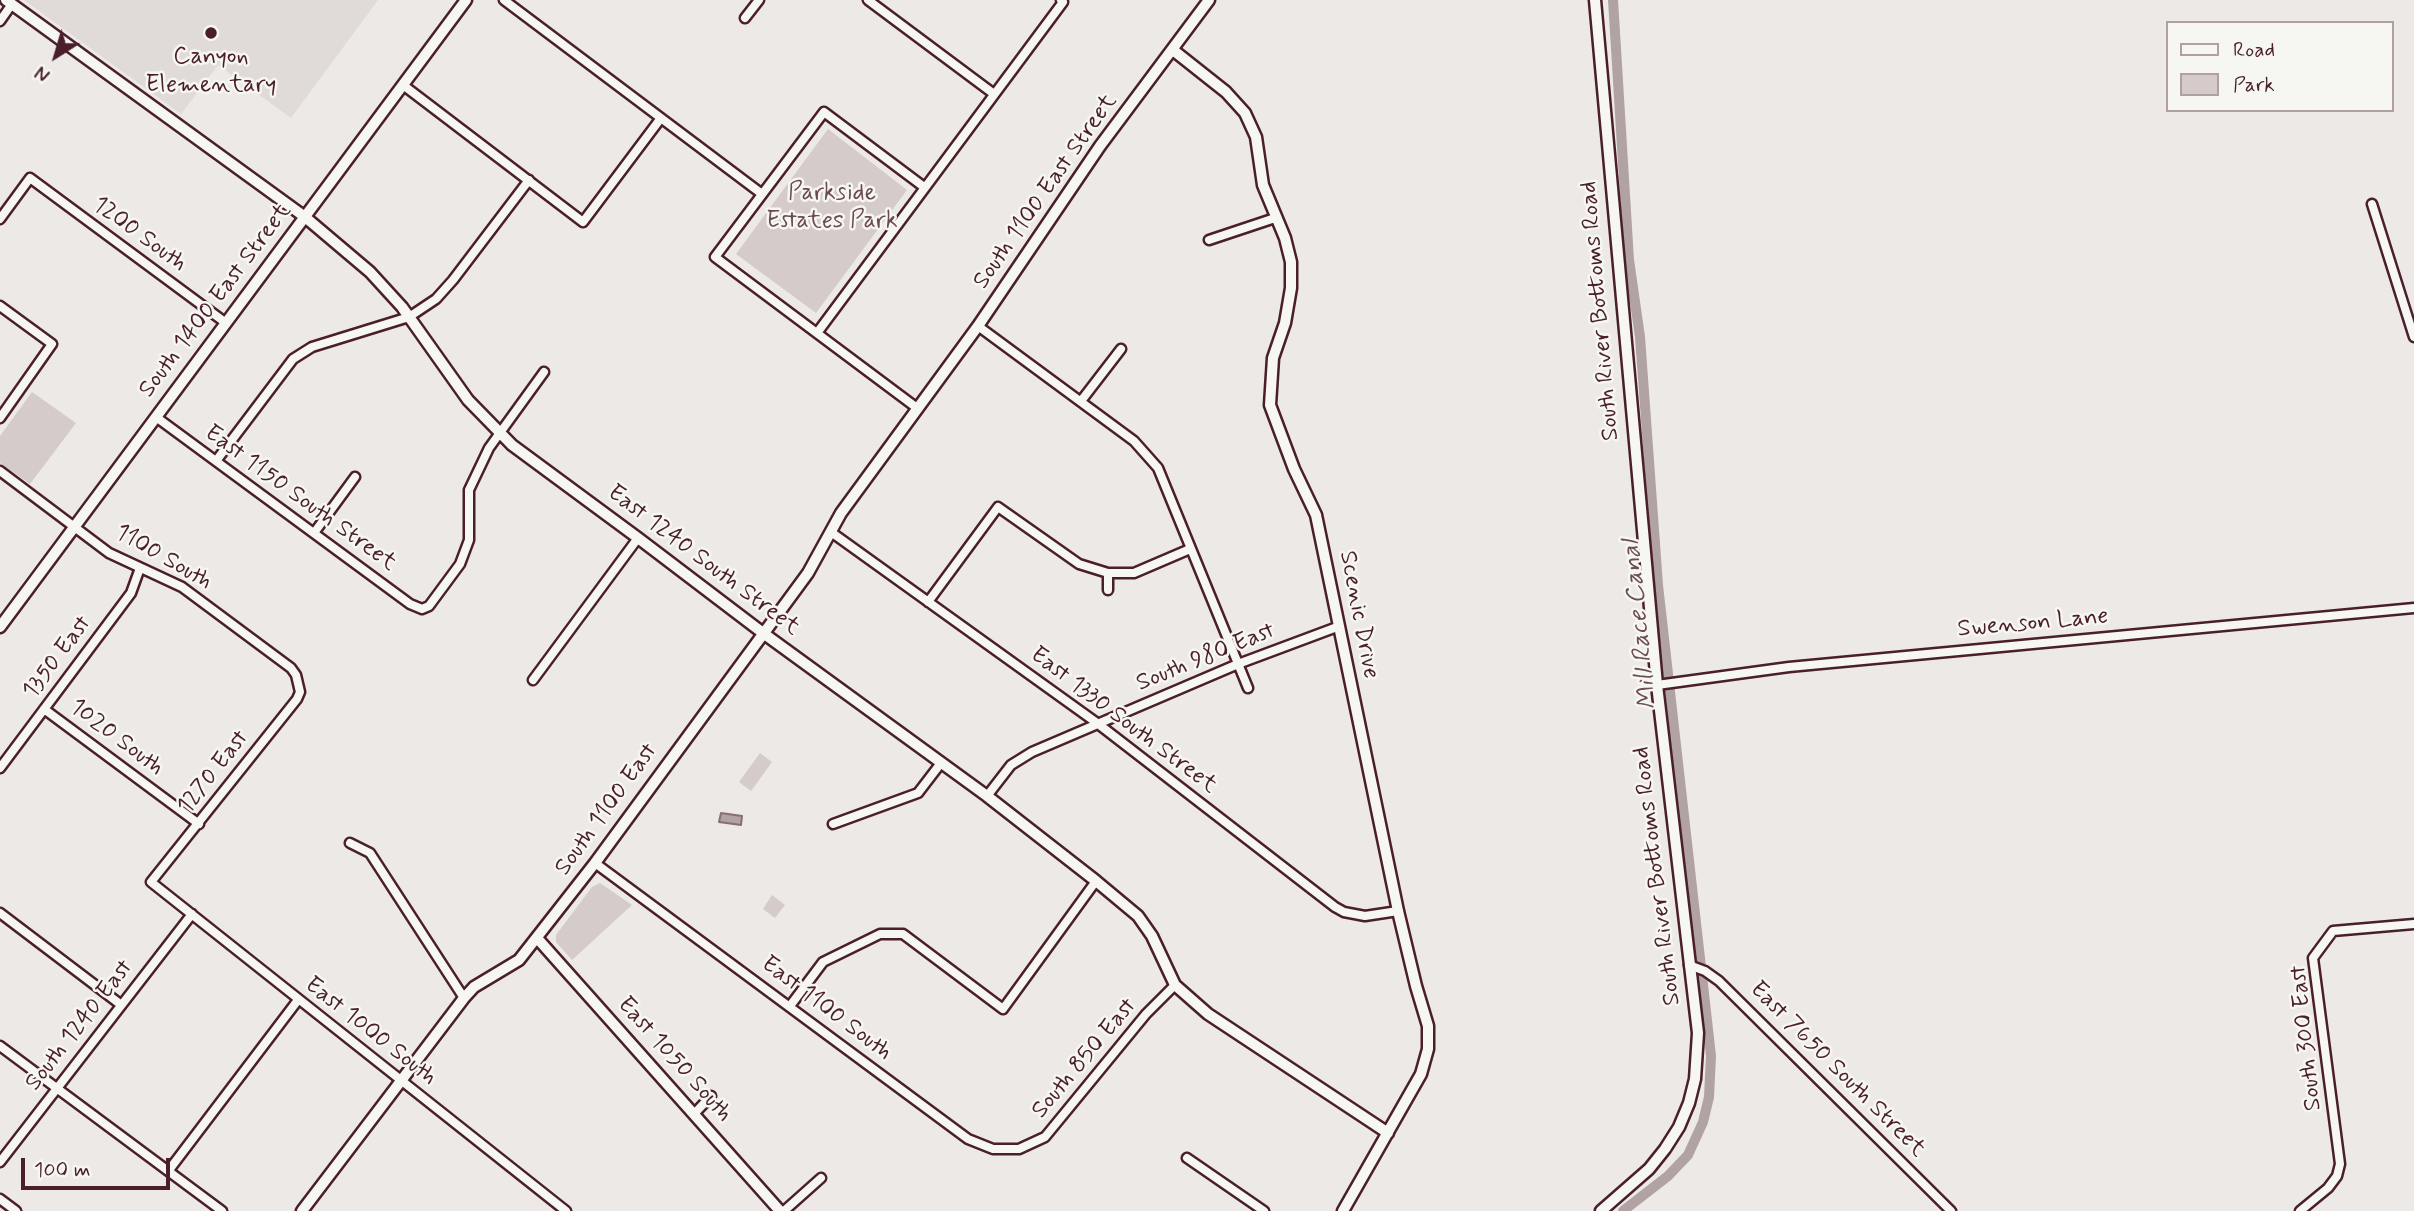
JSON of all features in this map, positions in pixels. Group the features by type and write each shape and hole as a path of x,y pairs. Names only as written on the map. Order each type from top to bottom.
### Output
{"street":[{"name":"South 1400 East Street","path":"0,626 466,0"},
{"path":"504,0 762,194"},
{"path":"745,18 760,0"},
{"path":"868,0 994,94"},
{"name":"South 1100 East Street","path":"917,408 978,326 1100,146 1209,0"},
{"name":"South River Bottoms Road","path":"1595,0 1660,685 1697,968 1698,1032 1695,1079 1689,1104 1679,1127 1658,1160 1601,1211"},
{"path":"817,334 1062,1"},
{"path":"0,20 9,2"},
{"name":"East 1240 South Street","path":"9,2 304,217 370,272 409,317 452,380 499,433 762,633 987,796 1096,881 1138,916 1152,936 1175,985 1208,1014 1388,1133"},
{"name":"Scenic Drive","path":"1173,50 1226,92 1245,113 1256,137 1263,185 1285,238 1291,262 1291,288 1285,323 1273,358 1270,405 1294,469 1316,515 1398,911 1416,986 1429,1026 1428,1049 1421,1074 1343,1211"},
{"path":"403,85 583,222 661,118"},
{"path":"917,408 715,257 824,112 924,187"},
{"name":"1200 South","path":"0,219 30,178 226,323"},
{"path":"216,461 293,359 312,347 409,317 436,299 529,180"},
{"path":"2372,204 2414,337"},
{"path":"1209,240 1275,218"},
{"path":"0,306 52,344 0,418"},
{"path":"978,326 1135,441 1158,468 1248,688"},
{"path":"1081,401 1121,349"},
{"path":"499,433 544,372"},
{"name":"South 1100 East","path":"302,1211 464,998 474,987 519,960 595,863 808,573 841,513 917,408"},
{"name":"East 1150 South Street","path":"156,417 410,604 422,609 429,606 460,564 469,540 469,490 499,433"},
{"name":"1100 South","path":"0,471 109,553 181,587 291,668 299,684"},
{"path":"314,533 355,477"},
{"path":"928,601 998,507 1079,564 1108,573 1135,573 1190,549"},
{"name":"East 1330 South Street","path":"831,532 1097,723 1335,907 1344,912 1365,916 1398,911"},
{"path":"533,680 638,538"},
{"name":"1350 East","path":"0,768 131,593 140,568"},
{"path":"1108,573 1108,590"},
{"name":"Swenson Lane","path":"1660,685 1789,667 2414,608"},
{"name":"South 980 East","path":"987,796 1011,765 1032,752 1238,664 1337,626"},
{"name":"1270 East","path":"151,883 298,699 299,684"},
{"name":"1020 South","path":"44,709 199,824"},
{"path":"832,824 918,793 941,763"},
{"path":"350,843 370,853 464,998"},
{"name":"East 1100 South","path":"595,863 968,1139 993,1149 1019,1149"},
{"path":"790,1006 823,962 880,934 903,934 1003,1009 1096,881"},
{"name":"East 1000 South","path":"151,883 566,1211"},
{"path":"0,913 120,1004"},
{"name":"South 1240 East","path":"0,1162 192,914"},
{"name":"South 300 East","path":"2300,1211 2328,1188 2337,1176 2340,1164 2313,958 2333,931 2414,924"},
{"name":"East 1050 South","path":"537,937 782,1211"},
{"name":"East 7650 South Street","path":"1697,968 1719,981 1951,1211"},
{"name":"South 850 East","path":"1019,1149 1037,1142 1053,1129 1146,1014 1175,985"},
{"path":"169,1170 298,1000"},
{"path":"0,1046 222,1211"},
{"path":"694,1114 711,1096"},
{"path":"1187,1158 1264,1211"},
{"path":"782,1211 821,1178"},
{"path":"0,1199 16,1211"}],"shaded area":[{"name":"Canyon Elementary","path":"24,0 378,0 291,118 218,65 181,114"},
{"path":"721,813 742,816 741,825 719,822"}],"green space":[{"name":"Parkside Estates Park","path":"828,129 907,190 816,313 736,254"},
{"path":"32,392 76,423 30,484 0,463 0,436"},
{"path":"760,753 772,762 751,791 739,782"},
{"path":"600,883 632,905 572,960 556,942 556,935 592,887"},
{"path":"772,895 785,905 775,918 763,909"}],"waterway":[{"name":"Mill Race Canal","path":"1613,0 1629,260 1640,337 1658,585 1711,1056 1709,1097 1703,1122 1688,1155 1668,1176 1623,1211"}],"place":[{"name":"Canyon Elementary","path":"211,33"}]}
